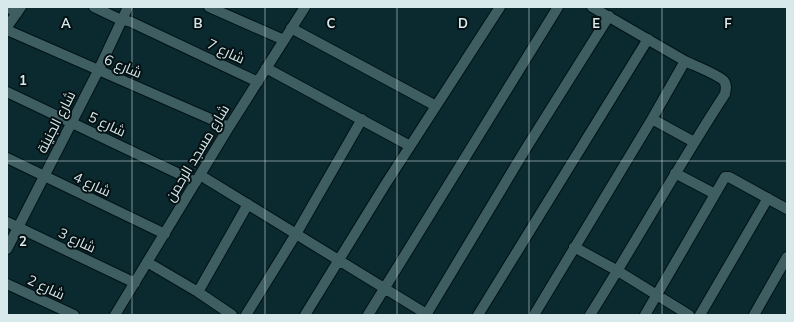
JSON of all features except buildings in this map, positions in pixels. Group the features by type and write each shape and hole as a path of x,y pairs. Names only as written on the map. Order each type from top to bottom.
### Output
{"street":[{"path":"7,28 19,10 8,7"},
{"name":"شارع 7","path":"94,7 131,22 258,82"},
{"name":"شارع الجنينة","path":"7,249 98,70 128,7"},
{"path":"209,7 284,40"},
{"name":"شارع مسجد الرحمن","path":"115,315 229,127 305,7"},
{"path":"305,315 410,146 500,7"},
{"path":"368,315 558,7"},
{"path":"590,315 618,271 675,173 725,94 726,87 724,82 719,77 685,61 592,7"},
{"path":"427,315 525,150 609,16"},
{"name":"شارع 6","path":"7,28 98,70 229,127"},
{"path":"291,28 436,106"},
{"path":"478,315 648,39"},
{"path":"534,315 652,119 685,61"},
{"path":"266,68 410,146"},
{"name":"شارع 5","path":"7,92 198,178 248,204 339,259 427,315"},
{"path":"246,315 296,234 362,119"},
{"path":"652,119 694,142"},
{"name":"شارع 4","path":"7,158 165,234"},
{"path":"675,173 715,194"},
{"path":"645,315 725,177 730,177 787,210"},
{"path":"700,315 768,198"},
{"path":"198,292 248,204"},
{"name":"شارع 3","path":"7,222 135,282"},
{"path":"574,248 618,271 689,315"},
{"path":"754,315 787,257"},
{"path":"147,262 198,292 232,315"},
{"name":"شارع 2","path":"7,284 74,315"}]}
